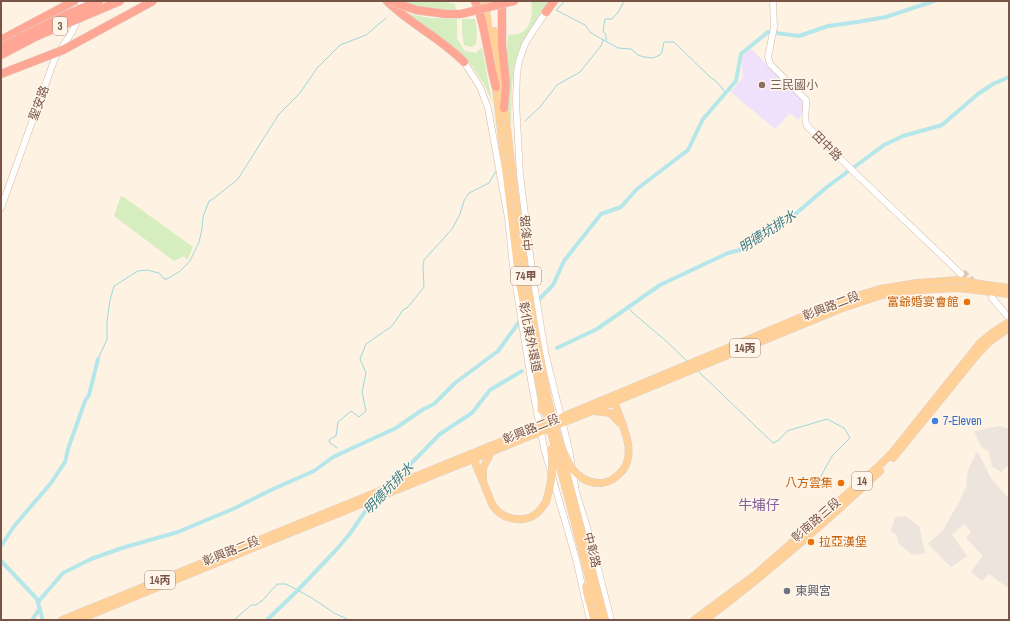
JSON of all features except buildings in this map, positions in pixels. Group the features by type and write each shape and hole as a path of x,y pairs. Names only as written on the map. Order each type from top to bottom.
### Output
{"highway":[{"path":"1,40 74,1"},
{"name":"3","path":"1,47 66,15 99,1"},
{"name":"3","path":"1,55 51,30 120,1"},
{"path":"1,74 63,50 153,1"},
{"path":"389,1 416,10 446,14 460,14 514,1"},
{"path":"389,1 405,17 449,48 464,62"},
{"path":"475,1 496,87"},
{"path":"502,1 502,46 506,84 504,108"},
{"path":"546,12 554,1"}],"main road":[{"name":"彰化東外環道","path":"485,1 496,87 544,382 600,620"},
{"name":"彰化東外環道","path":"490,1 504,108 502,117 519,280 541,394 605,620"},
{"name":"彰興路二段","path":"62,620 541,428 840,301 880,289 917,283 959,280 1009,288"},
{"name":"彰興路二段","path":"562,419 592,411 613,398 840,309 882,295 947,287 1009,294"},
{"name":"彰南路三段","path":"694,620 755,575 879,466 980,343 992,332 1009,322"},
{"name":"彰南路三段","path":"705,620 751,586 886,465 900,451 976,356 989,342 1009,328"},
{"path":"472,456 494,509 507,517 520,519 536,514 546,502 552,478 552,455 541,410 541,394"},
{"path":"556,431 569,465 585,481 599,483 608,482 615,478 626,466 629,448 613,398"},
{"path":"592,411 610,413 622,425"},
{"name":"彰興路二段","path":"78,620 472,456 491,452 541,428"},
{"path":"482,481 484,468 491,452"},
{"path":"578,529 590,552 601,595 610,620"},
{"path":"578,529 578,552 594,620"}],"street":[{"name":"聖安路","path":"1,208 55,58 72,32 77,21 82,1"},
{"name":"田中路","path":"773,1 773,32 768,56 770,64 806,100 807,108 805,121 807,126 962,273"},
{"name":"中彰路","path":"546,12 532,30 519,61 516,86 520,175 535,293 545,352 569,448 576,492 590,537 610,620"},
{"name":"中彰路","path":"464,62 480,87 488,108 508,218 513,267 532,386 544,448 576,559 590,620"},
{"path":"991,298 1009,318"},
{"path":"570,540 590,537"},
{"path":"576,559 593,554"}],"shaded area":[{"name":"三民國小","path":"751,49 805,102 804,110 798,120 790,113 775,129 731,92 743,77 743,56"},
{"path":"1000,426 1009,429 1009,465 1001,472 992,466 989,452 981,446 974,431"},
{"path":"978,452 992,480 1009,498 1008,588 989,574 982,581 971,572 983,556 966,538 971,532 964,524 952,535 967,556 951,567 928,544 943,530 959,502 966,487 968,470 976,453"},
{"path":"905,516 919,526 925,553 913,555 898,543 897,535 891,531 895,517"}],"green space":[{"path":"397,1 452,3 455,4 456,12 425,8"},
{"path":"531,1 552,1 538,18 522,43 516,59 513,78 511,126 507,80 508,35 520,34 530,23 532,14"},
{"path":"402,13 431,18 457,19 457,39 465,51 476,53 482,47 492,102 484,84 467,59"},
{"path":"462,19 475,19 477,31 476,44 471,47 464,45"},
{"path":"121,196 193,247 187,260 184,256 174,261 114,216"}],"waterway":[{"path":"565,1 556,10 585,25 591,33 618,48 631,49 638,55 653,58 660,55 664,42 674,42 717,82 726,93"},
{"path":"606,40 606,35 603,31 605,19 612,19 619,11 624,1"},
{"path":"530,309 553,285 564,261 601,214 621,207 637,189 688,150 703,119 736,81 741,54 768,32 799,36 828,26 886,17 934,1"},
{"path":"98,359 107,339 107,321 114,286 138,271 147,270 159,273 164,279 167,279 179,272 190,261 199,242 203,217 209,201 238,179 279,114 300,93 317,68 340,45 366,35 386,18"},
{"path":"525,121 540,107 557,85 580,72 601,46 603,40"},
{"name":"明德坑排水","path":"557,348 597,329 660,285 728,253 740,250 754,237 786,222 827,187 884,145 903,136 942,125 978,94 993,84 1009,77"},
{"path":"337,448 329,442 330,439 336,436 338,422 351,411 359,417 366,411 362,392 366,373 360,359 366,344 392,326 403,310 408,307 424,287 424,260 452,229 469,193 489,183 496,171"},
{"path":"629,308 687,361"},
{"path":"38,602 63,573 91,559 122,548 178,532 233,509 314,471 333,457 396,428 422,410 434,404 455,383 498,351 522,318"},
{"path":"1,546 15,525 51,483 65,462 85,401 89,395 98,359"},
{"name":"明德坑排水","path":"390,485 440,434 472,413 490,390 522,371"},
{"path":"698,371 773,443 779,440 787,431 827,419 844,428 850,438 833,455 816,486"},
{"name":"明德坑排水","path":"267,620 336,550 349,535 364,513 376,500"},
{"path":"1,561 37,599 42,620"},
{"path":"234,620 251,605 256,605 263,600 277,584 286,584 312,598 334,613 349,620"},
{"path":"32,620 40,608"}],"tunnel":[{"path":"963,272 975,283"}],"place":[{"name":"三民國小","path":"762,85"},
{"name":"富爺婚宴會館","path":"967,302"},
{"name":"7-Eleven","path":"935,421"},
{"name":"八方雲集","path":"841,483"},
{"name":"拉亞漢堡","path":"811,542"},
{"name":"東興宮","path":"787,591"}],"district":[{"name":"牛埔仔","path":"759,505"}]}
